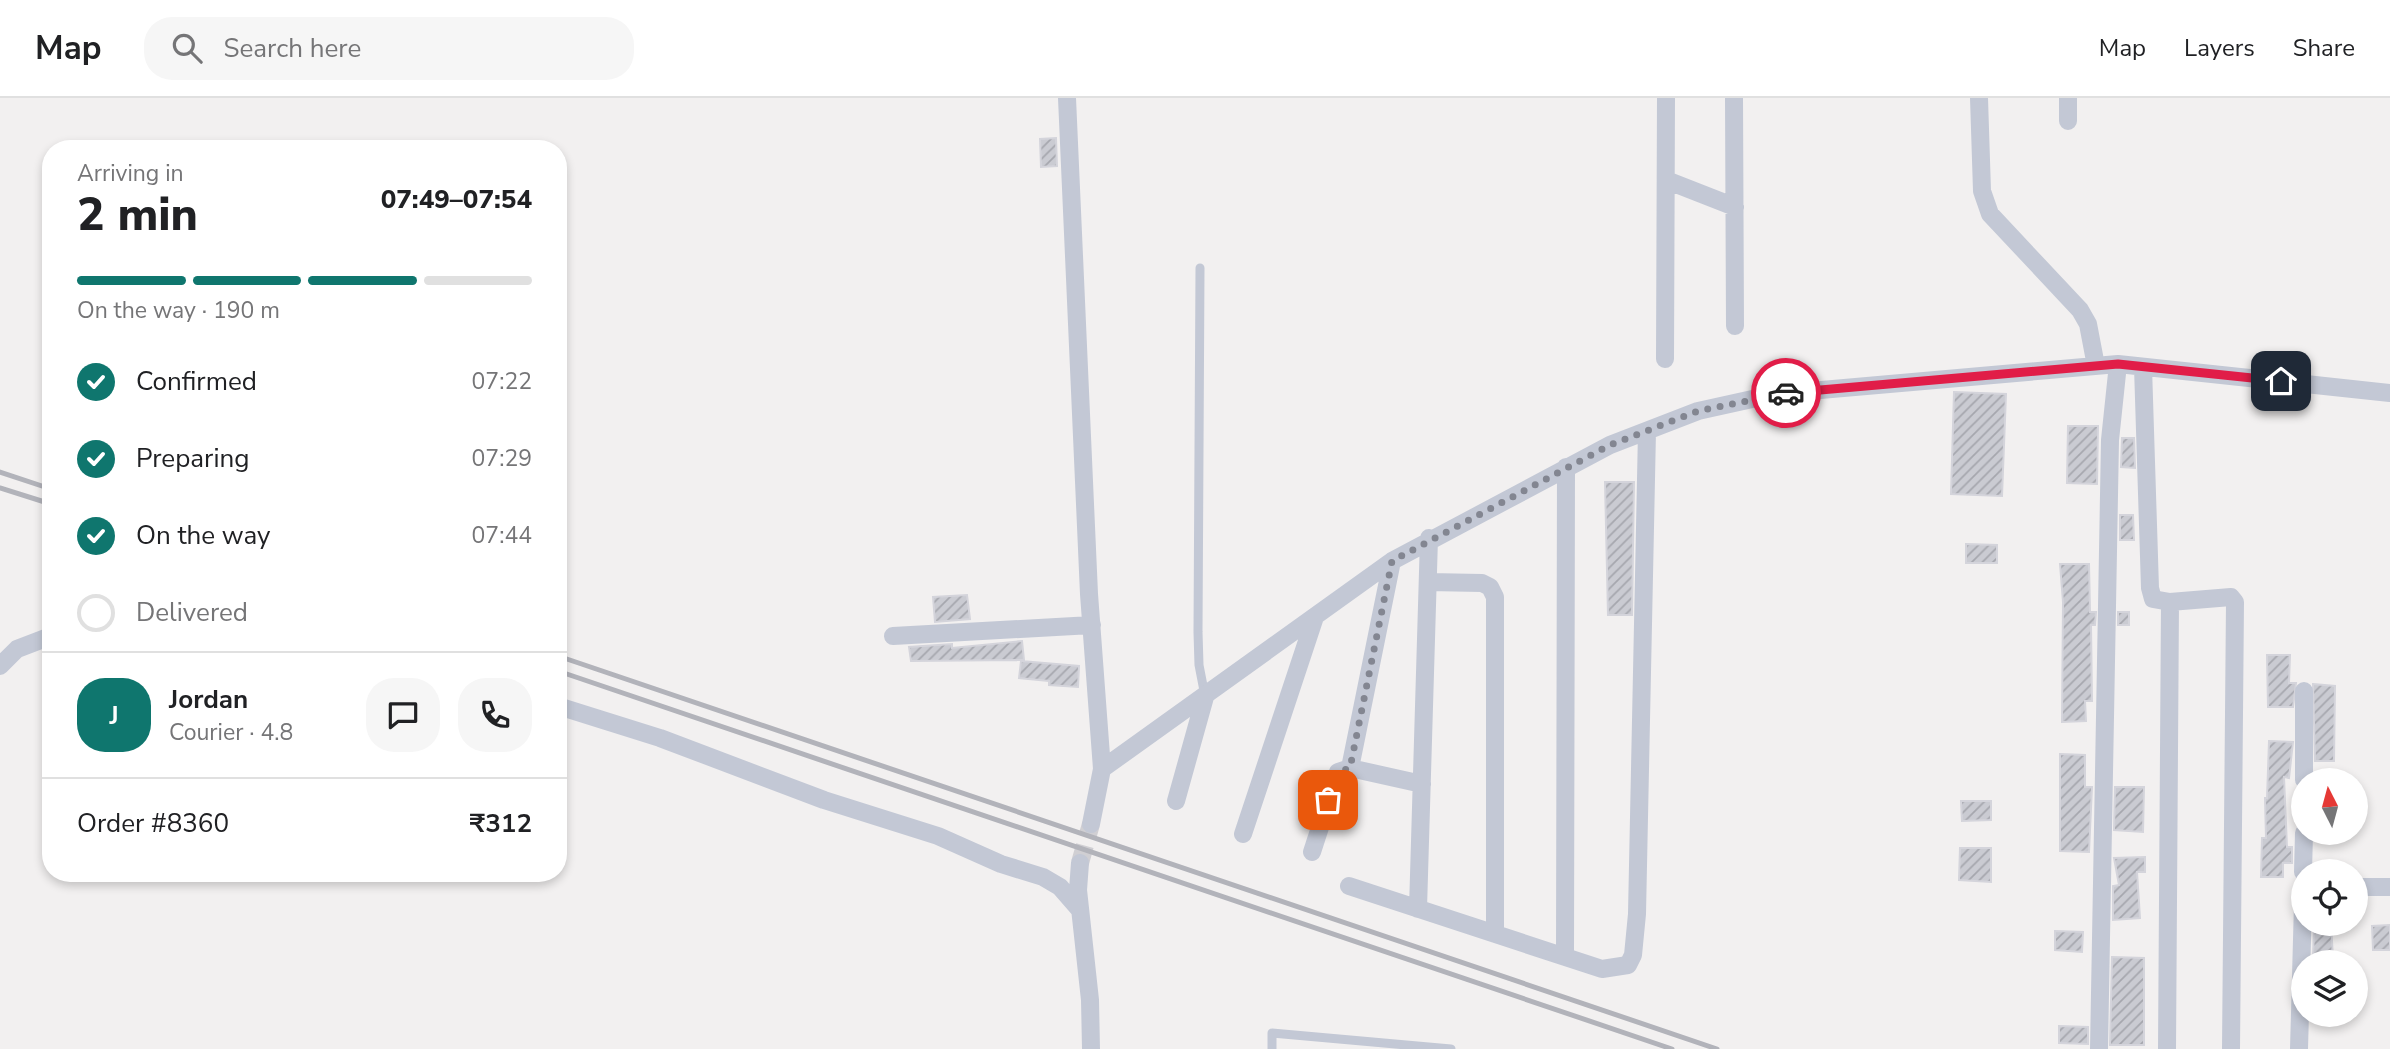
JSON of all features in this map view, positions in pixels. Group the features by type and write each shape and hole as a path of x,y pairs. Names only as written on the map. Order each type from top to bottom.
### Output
{"street":[{"path":"1067,98 1092,625 1102,769 1091,824"},
{"path":"1665,359 1666,98"},
{"path":"1734,98 1735,326"},
{"path":"1979,98 1982,191 1990,214 2088,324 2095,360"},
{"path":"2068,98 2068,121"},
{"path":"1666,180 1735,207"},
{"path":"1102,769 1392,561 1429,538 1566,467 1698,411 1775,394 2095,360 2390,393"},
{"path":"2099,1049 2110,440 2118,364"},
{"path":"2143,367 2150,588 2153,599 2171,602 2222,596 2231,597 2235,602 2231,1049"},
{"path":"1349,886 1602,969 1628,965 1633,955 1638,887 1647,431"},
{"path":"1564,957 1566,467"},
{"path":"1418,909 1429,538"},
{"path":"1350,768 1392,561"},
{"path":"1428,582 1482,583 1490,587 1495,597 1495,934"},
{"path":"2167,1049 2171,602"},
{"path":"1243,834 1315,617"},
{"path":"892,636 1092,625"},
{"path":"0,666 17,649 42,639"},
{"path":"2304,691 2304,768"},
{"path":"1176,801 1205,697"},
{"path":"567,709 660,738 824,800 938,836 1001,864 1044,877 1060,887 1080,910"},
{"path":"1312,852 1336,774 1350,768 1422,783"},
{"path":"1080,863 1078,890 1090,1000 1091,1049"},
{"path":"2368,887 2390,887"},
{"path":"2299,1049 2302,936"}],"lane":[{"path":"1200,268 1198,632 1199,665 1205,697"},
{"path":"1272,1049 1272,1033 1451,1049"}],"building":[{"path":"1056,138 1057,166 1041,167 1040,139"},
{"path":"1954,392 2006,394 2002,496 1951,494"},
{"path":"2068,426 2098,426 2097,484 2067,483"},
{"path":"2122,438 2134,438 2135,468 2121,467"},
{"path":"1605,482 1634,482 1632,615 1608,615"},
{"path":"2120,515 2133,515 2134,540 2120,540"},
{"path":"1966,544 1997,545 1997,563 1966,563"},
{"path":"2060,564 2089,564 2090,612 2096,612 2095,625 2091,625 2092,701 2085,701 2086,721 2062,722 2063,602"},
{"path":"967,595 970,619 935,622 933,597"},
{"path":"2118,612 2129,612 2129,625 2118,625"},
{"path":"1022,641 1024,660 911,661 909,647 952,644 952,648"},
{"path":"2267,655 2290,655 2289,683 2296,683 2293,707 2268,707"},
{"path":"1021,661 1079,666 1078,687 1049,685 1049,681 1019,678"},
{"path":"2313,684 2335,686 2334,761 2315,761"},
{"path":"2269,741 2293,742 2289,778 2284,777 2287,847 2292,847 2292,859 2291,863 2283,863 2283,877 2261,877"},
{"path":"2060,754 2085,755 2085,787 2092,787 2089,852 2060,851"},
{"path":"2115,787 2144,787 2143,832 2114,830"},
{"path":"1961,801 1991,801 1991,820 1962,821"},
{"path":"1960,848 1991,848 1991,882 1959,880"},
{"path":"2145,857 2145,872 2137,872 2140,918 2113,920 2113,886 2119,885 2114,858"},
{"path":"2390,925 2390,950 2373,950 2372,926"},
{"path":"2055,931 2083,932 2082,952 2055,950"},
{"path":"2314,936 2332,936 2333,950 2313,950"},
{"path":"2112,957 2144,958 2144,1045 2110,1045"},
{"path":"2059,1026 2088,1027 2088,1044 2059,1043"}],"tunnel":[{"path":"1080,863 1091,824"}],"railway":[{"path":"0,472 42,486"},
{"path":"0,488 42,501"},
{"path":"567,659 1717,1049"},
{"path":"567,674 1672,1049"}],"way so far":[{"path":"1328,800 1338,772 1350,768 1392,561 1429,538 1610,445 1698,411 1786,393"}],"route":[{"path":"1786,393 2118,364 2281,381"}]}
